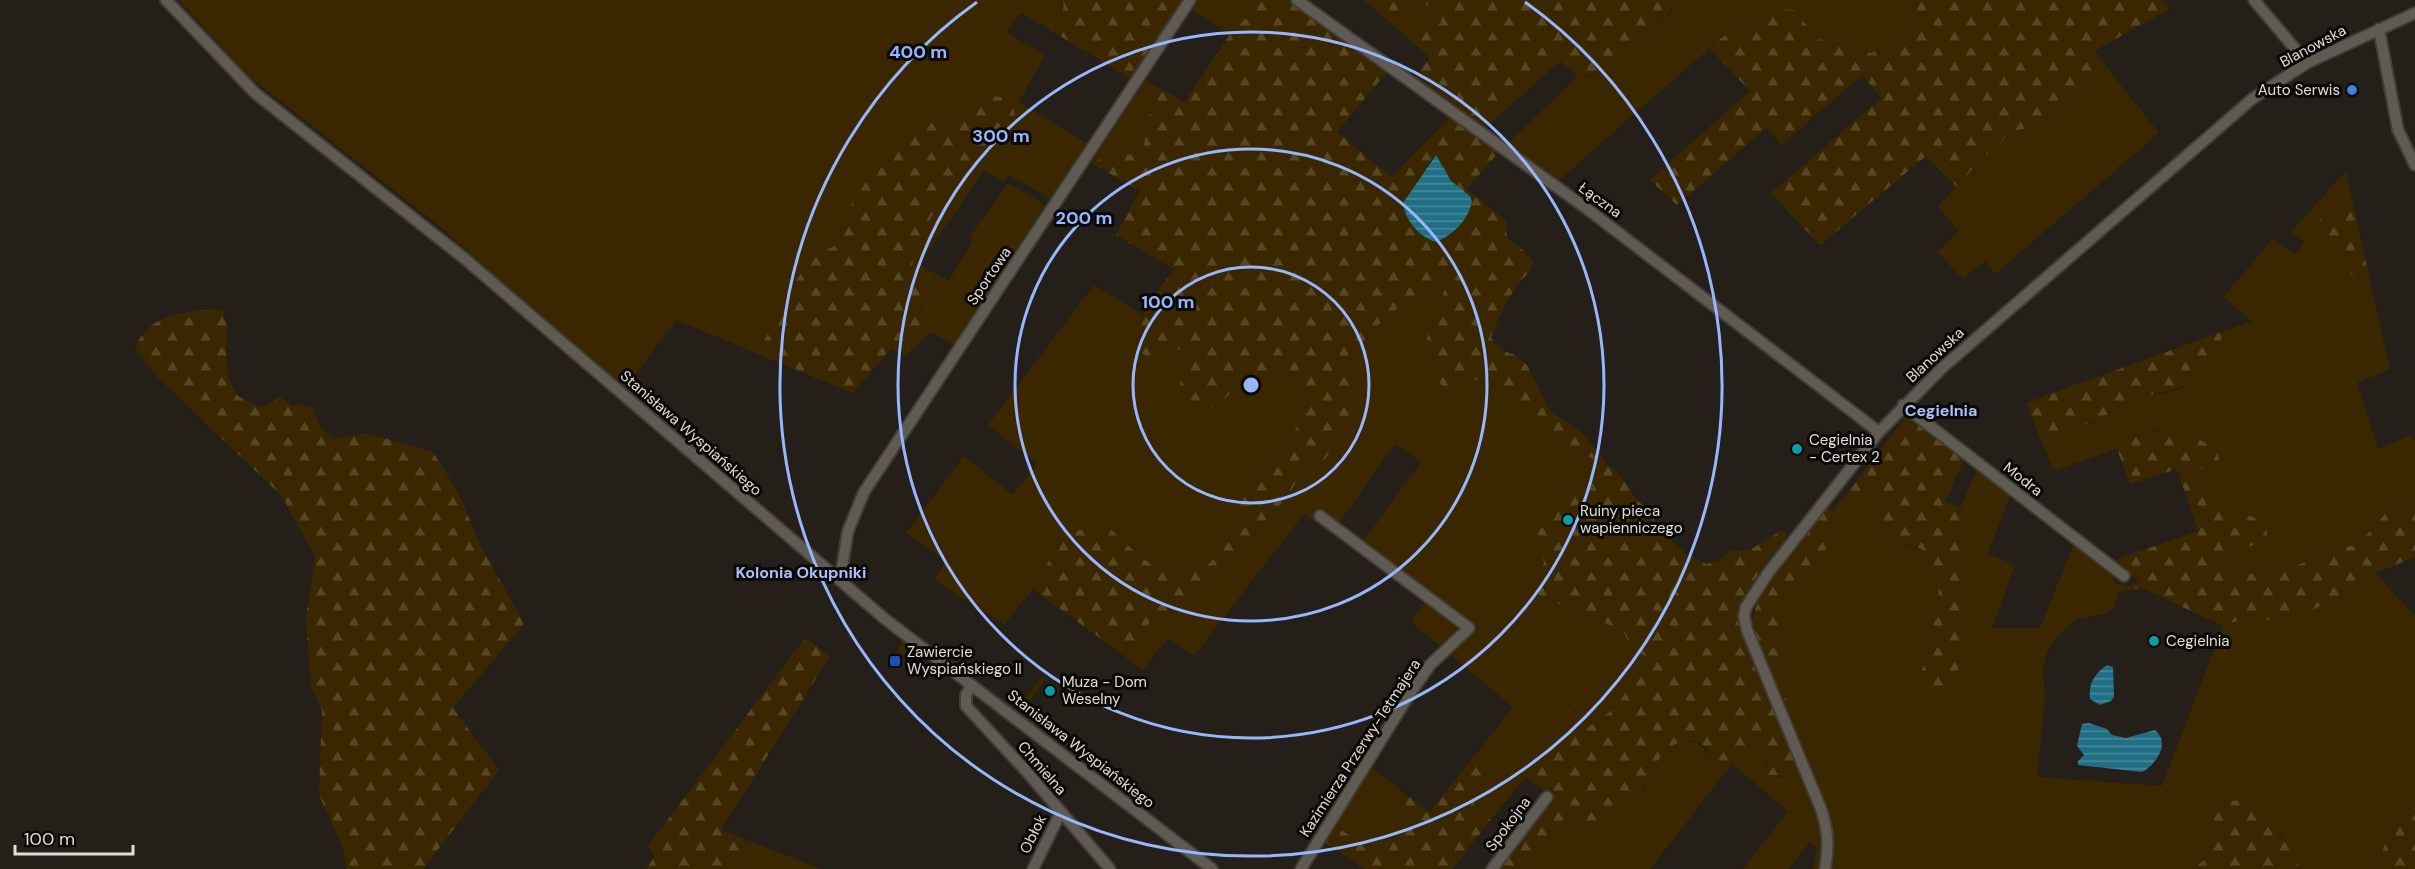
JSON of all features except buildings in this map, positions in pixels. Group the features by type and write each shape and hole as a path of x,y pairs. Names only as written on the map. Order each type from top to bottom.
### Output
{"street":[{"name":"Stanisława Wyspiańskiego","path":"166,0 255,93 473,266 885,619 1212,869"},
{"name":"Sportowa","path":"840,580 848,531 864,492 1190,0"},
{"name":"Łączna","path":"1297,0 1586,208 1880,432"},
{"path":"2254,0 2307,63"},
{"name":"Blanowska","path":"1825,869 1828,844 1823,815 1750,640 1744,616 1752,596 1767,573 1903,405 1958,354 2247,103 2307,63 2415,13"},
{"path":"2379,29 2398,130 2415,165"},
{"name":"Modra","path":"1903,405 2124,576"},
{"name":"Kazimierza Przerwy-Tetmajera","path":"1301,869 1411,692 1430,665 1469,628 1320,516"},
{"name":"Chmielna","path":"972,685 966,695 966,706 1110,869"},
{"name":"Spokojna","path":"1492,869 1547,797"},
{"name":"Obłok","path":"1033,869 1061,812"}],"green space":[{"path":"179,0 1063,0 1062,14 1054,23 1045,27 1021,13 1006,32 1045,55 1019,102 1089,144 1053,200 1009,175 1003,181 984,170 919,265 949,281 973,240 969,238 1007,184 1044,204 1046,209 957,346 930,332 926,315 932,293 911,271 928,222 942,199 963,175 1008,146 975,114 936,121 843,218 841,243 812,256 756,353 676,320 624,390 444,230 246,74"},
{"path":"1063,0 1183,0 1130,78 1045,27 1060,18"},
{"path":"1197,0 1249,0 1249,6 1244,19 1230,34 1192,10"},
{"path":"1249,0 1288,0 1387,72 1337,132 1392,177 1449,118 1498,153 1467,189 1507,222 1509,239 1533,261 1529,272 1510,296 1491,338 1504,351 1515,355 1527,365 1550,411 1584,434 1607,464 1620,475 1635,498 1650,512 1662,532 1687,555 1707,564 1720,560 1731,551 1750,550 1780,531 1786,533 1787,537 1766,563 1748,592 1741,612 1741,624 1753,662 1796,759 1797,770 1792,776 1767,775 1766,758 1762,748 1752,749 1732,764 1722,761 1714,763 1706,749 1699,743 1686,741 1679,743 1662,755 1639,797 1621,815 1583,830 1581,811 1572,811 1540,847 1528,869 1496,869 1552,797 1525,776 1541,753 1568,731 1588,727 1607,714 1621,700 1627,688 1647,664 1645,656 1633,649 1624,633 1539,596 1535,573 1544,564 1538,531 1546,506 1563,490 1606,464 1565,447 1548,437 1519,397 1471,378 1457,390 1443,390 1426,350 1426,342 1445,286 1420,294 1406,303 1379,324 1368,336 1355,360 1354,367 1357,421 1318,467 1308,464 1285,500 1234,559 1176,614 1159,611 1124,656 1033,589 1058,547 1072,534 1086,529 1108,527 1141,557 1166,574 1180,576 1206,567 1227,544 1236,505 1249,492 1303,419 1309,405 1306,393 1285,380 1262,373 1245,372 1219,404 1205,411 1196,411 1183,397 1180,385 1192,356 1189,348 1180,349 1152,360 1138,351 1137,328 1141,318 1146,307 1174,269 1116,235 1140,191 1091,163 1105,157 1134,154 1142,148 1145,141 1146,121 1152,110 1156,86 1185,102 1230,34 1246,18","holes":["1435,155 1451,181 1469,196 1455,229 1436,242 1429,240 1419,232 1403,203"]},
{"path":"1364,0 1417,0 1387,20"},
{"path":"1418,0 1438,11 1441,23 1423,30 1412,42 1387,20"},
{"path":"1418,0 1674,0 1667,15 1640,45 1613,67 1591,75 1578,76 1560,61 1485,128 1414,79 1430,58 1412,42 1423,30 1441,23 1438,11"},
{"path":"1674,0 1921,0 1911,10 1908,36 1871,53 1818,39 1803,21 1771,10 1748,25 1721,38 1557,182 1506,145 1578,76 1593,76 1645,41 1672,10"},
{"path":"1921,0 2161,0 2170,9 2094,51 2105,65 2075,98 2038,124 2009,131 2000,144 1980,159 1957,187 1926,156 1820,245 1771,193 1882,98 1862,75 1781,145 1767,127 1677,205 1650,180 1750,91 1710,49 1721,38 1748,25 1771,9 1799,10 1803,21 1818,39 1871,53 1908,36 1911,10"},
{"path":"2105,65 2159,133 1995,274 1985,261 1963,279 1937,252 1959,231 1938,206 1979,160 2009,131 2023,129 2050,117 2075,98"},
{"path":"1146,80 1156,86 1152,110 1146,121 1145,141 1142,148 1134,154 1105,157 1091,163"},
{"path":"991,95 1012,100 1016,121 1008,146 963,175 942,199 928,222 911,271 929,280 932,293 926,315 930,332 906,356 891,348 853,393 756,353 812,256 841,243 843,218 869,177 910,133 936,121 975,114"},
{"path":"2346,171 2352,199 2322,217 2329,247 2349,268 2355,279 2362,284 2371,285 2390,369 2357,383 2378,449 2411,435 2415,440 2415,503 2386,513 2357,545 2337,548 2289,569 2262,575 2239,573 2228,566 2226,558 2234,550 2229,511 2211,504 2194,483 2196,472 2219,460 2182,438 2168,431 2151,431 2117,445 2117,449 2054,471 2041,440 2056,433 2095,422 2139,398 2184,388 2203,367 2224,331 2252,321 2223,297 2273,239 2295,254 2305,242 2291,232"},
{"path":"2352,199 2371,285 2362,284 2355,279 2338,256 2319,239 2314,229 2322,217"},
{"path":"1094,285 1142,314 1136,341 1138,351 1152,360 1181,347 1189,347 1192,355 1188,365 1233,390 1245,371 1262,373 1285,380 1306,393 1309,405 1303,419 1249,492 1236,505 1227,544 1206,567 1180,576 1166,574 1141,557 1108,527 1055,554 1033,589 1004,625 934,580 946,561 906,533 964,456 1013,495 1037,464 988,425"},
{"path":"1445,286 1440,309 1429,331 1426,352 1443,389 1457,390 1471,378 1519,397 1564,447 1607,464 1557,492 1538,532 1544,564 1539,596 1624,633 1633,649 1645,656 1647,664 1627,688 1621,700 1607,714 1588,727 1568,731 1533,763 1529,773 1491,820 1474,813 1476,794 1488,769 1481,748 1513,707 1448,653 1478,628 1362,543 1421,462 1395,444 1331,534 1304,514 1194,656 1168,638 1143,670 1124,656 1159,611 1176,614 1234,559 1285,500 1308,464 1318,467 1357,421 1354,367 1360,348 1368,336 1392,312 1406,302 1420,294"},
{"path":"222,309 227,326 228,378 238,396 261,408 280,397 291,406 302,405 313,408 320,426 335,439 366,433 433,452 458,492 479,542 524,624 453,708 499,770 423,869 346,869 343,848 319,795 322,710 311,687 306,618 315,556 282,496 153,373 135,347 142,335 161,320 183,313"},
{"path":"2224,331 2208,369 2189,384 2137,399 2106,416 2041,440 2026,403"},
{"path":"1908,414 1965,458 1945,501 1960,508 1967,556 1965,589 1959,621 1961,636 1959,662 1956,680 1948,690 1933,689 1921,681 1922,669 1931,647 1926,626 1938,602 1939,584 1922,549 1886,541 1882,526 1881,500 1868,496 1846,495"},
{"path":"2165,430 2195,438 2217,448 2219,460 2196,472 2194,483 2211,504 2253,517 2267,526 2264,543 2234,550 2226,558 2228,566 2239,573 2262,575 2289,569 2337,548 2357,545 2386,513 2415,503 2415,557 2375,573 2332,601 2314,609 2261,621 2237,621 2223,626 2142,588 2125,591 2128,586 2140,582 2109,562 2198,531 2177,469 2130,484 2117,449 2117,445 2129,439"},
{"path":"1978,467 2011,492 1988,554 2015,565 1992,628 2040,628 2075,541 2112,571 2115,584 2128,586 2125,591 2119,592 2114,607 2107,613 2075,620 2053,641 2046,655 2043,670 2045,701 2037,777 2162,786 2223,626 2237,621 2261,621 2332,601 2375,573 2415,616 2415,803 2390,832 2383,849 2379,869 2301,869 2289,852 2281,833 2204,808 2209,828 2209,856 2193,869 1830,869 1831,826 1789,713 1783,680 1780,631 1787,599 1798,578 1822,554 1827,545 1833,513 1846,495 1868,496 1881,501 1882,526 1886,541 1922,549 1939,584 1938,602 1926,626 1931,647 1922,670 1956,680 1961,636 1959,621 1965,589 1967,556 1960,508"},
{"path":"1827,507 1833,511 1825,550 1819,560 1796,582 1788,598 1780,630 1781,663 1789,713 1758,645 1753,623 1755,611 1771,581"},
{"path":"1425,602 1460,626 1461,629 1443,649 1411,622"},
{"path":"805,638 830,656 721,830 747,840 743,869 646,869 655,856 648,846"},
{"path":"902,642 907,642 926,657 901,655 898,649"},
{"path":"1041,678 1046,678 1028,705 1023,702"},
{"path":"1021,704 1042,720 1037,727 1027,720 1028,715 1018,707"},
{"path":"1683,740 1694,742 1702,747 1715,763 1752,749 1762,748 1766,758 1765,769 1774,777 1792,776 1796,759 1821,824 1823,848 1819,869 1813,869 1817,848 1809,843 1788,869 1743,869 1788,811 1732,764 1650,869 1528,869 1540,847 1572,811 1581,811 1583,829 1592,824 1600,824 1644,791 1658,759 1668,749"},
{"path":"1481,748 1488,769 1487,776 1474,802 1474,813 1491,820 1452,869 1365,869 1322,840 1332,824 1373,850 1386,854 1397,837 1408,796 1429,812"},
{"path":"1368,765 1408,796 1397,837 1386,854 1373,850 1332,824"},
{"path":"2223,800 2243,802 2262,813 2277,830 2301,869 2193,869 2209,856 2209,828 2204,808"},
{"path":"2415,803 2415,869 2379,869 2383,848 2390,832"},
{"path":"747,840 821,869 743,869"}],"water":[{"path":"1436,155 1451,181 1470,196 1472,202 1459,226 1436,242 1424,236 1414,227 1403,203"},
{"path":"2107,665 2113,667 2114,697 2111,701 2100,705 2090,699 2090,688 2096,675"},
{"path":"2089,723 2107,729 2112,735 2126,738 2155,730 2162,741 2160,753 2142,772 2078,765 2078,761 2084,755 2077,746 2082,724"}],"place":[{"name":"Auto Serwis","path":"2352,90"},
{"name":"Cegielnia - Certex 2","path":"1797,449"},
{"name":"Ruiny pieca wapienniczego","path":"1568,520"},
{"name":"Cegielnia","path":"2154,641"},
{"name":"Zawiercie Wyspiańskiego II","path":"895,661"},
{"name":"Muza - Dom Weselny","path":"1050,691"}],"district":[{"name":"Cegielnia","path":"1941,410"},
{"name":"Kolonia Okupniki","path":"801,572"}]}
